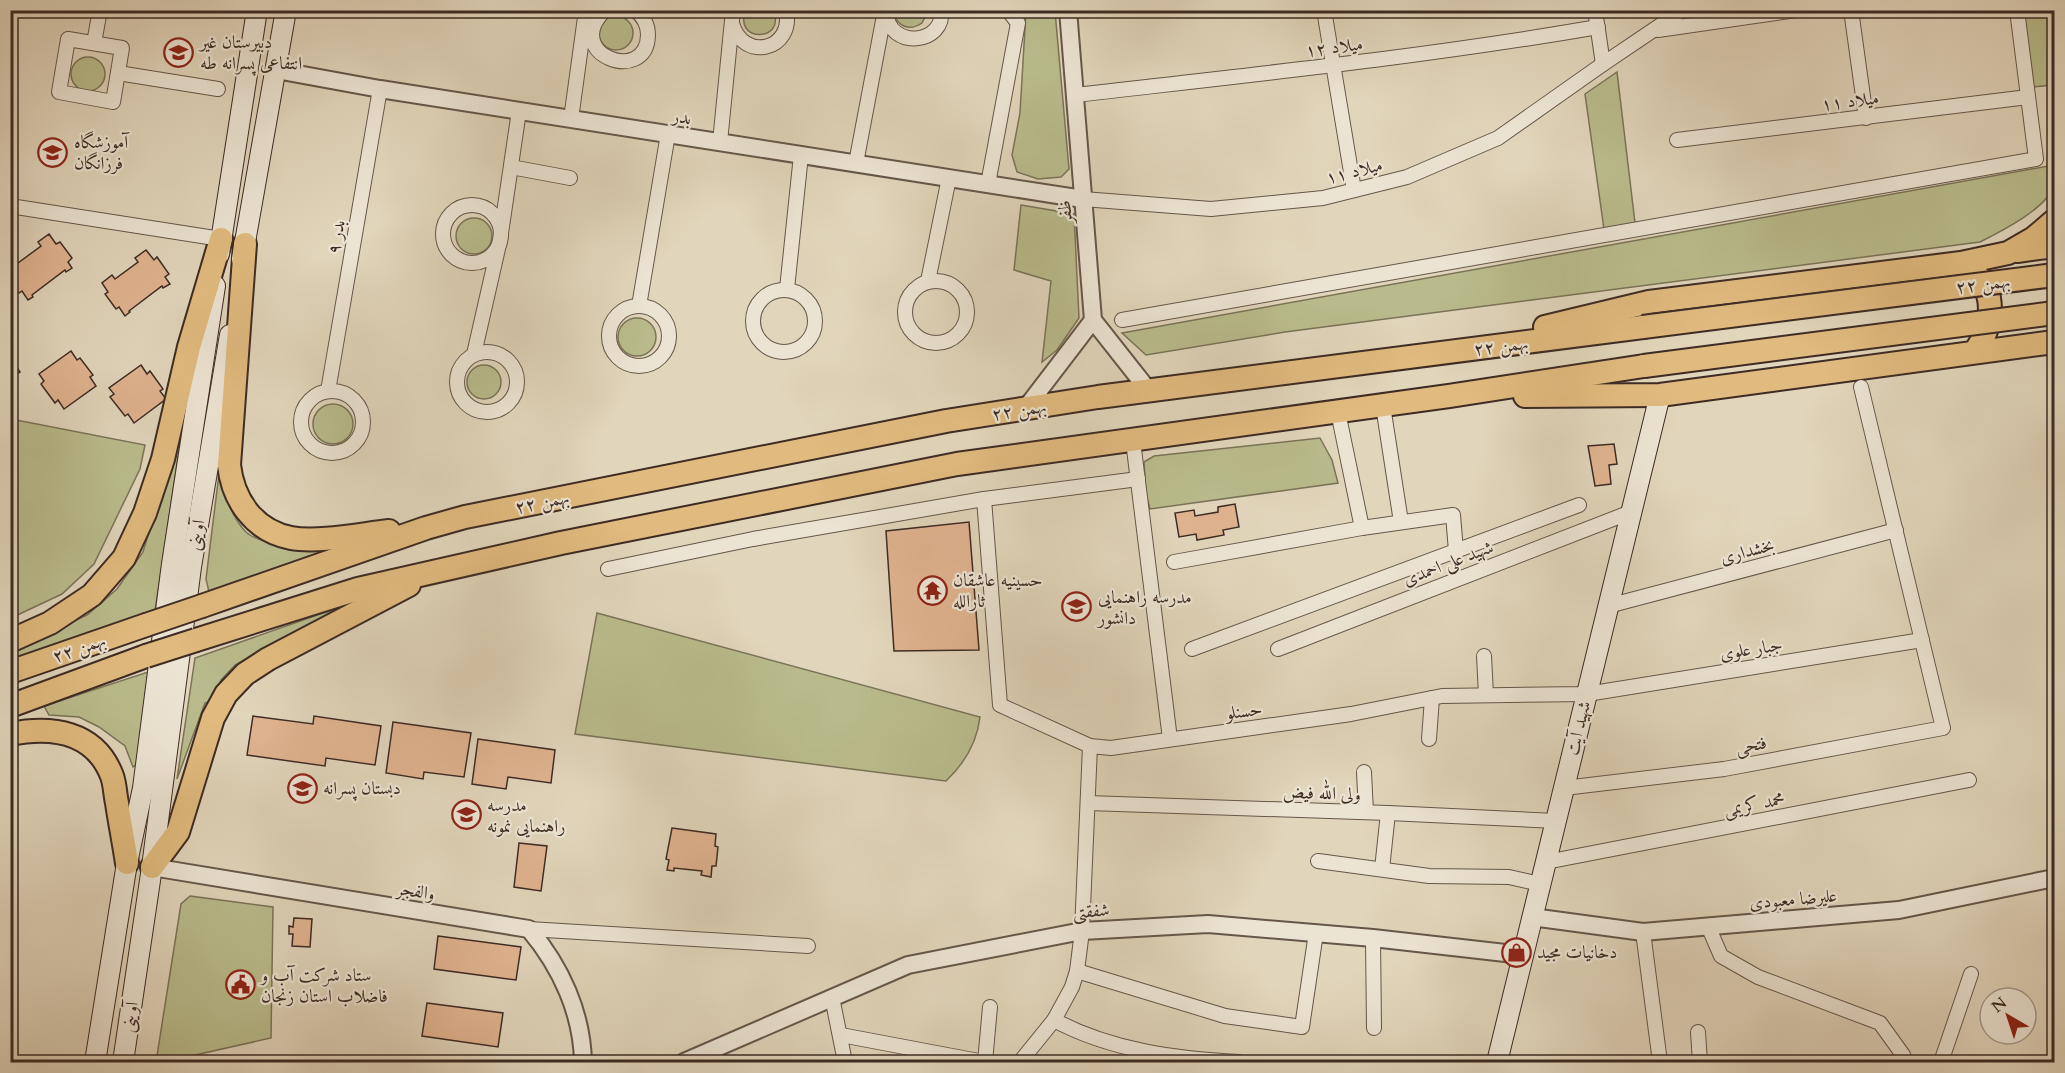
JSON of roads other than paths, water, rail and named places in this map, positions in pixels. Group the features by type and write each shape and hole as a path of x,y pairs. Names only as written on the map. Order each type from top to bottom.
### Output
{"highway":[{"path":"2008,253 2034,238 2055,221"},
{"path":"10,641 50,623 92,595 124,558 145,513 163,459 189,347 220,239"},
{"path":"245,244 229,465 238,500 252,518 269,531 291,538 426,528"},
{"path":"1433,354 1649,302 1961,263 2055,246"},
{"path":"1961,263 1975,273 1985,288 1990,304 1990,321 1984,338 1975,352"},
{"name":"۲۲ بهمن","path":"10,672 426,528 465,517 934,423 1149,391 2055,275"},
{"name":"۲۲ بهمن","path":"10,706 146,656 358,589 573,541 957,464 1383,406 1644,366 2055,313"},
{"path":"1449,396 1660,394 2055,342"},
{"path":"153,867 178,832 213,718 226,694 245,674 268,658 436,571"},
{"path":"10,734 30,730 58,732 86,741 101,754 112,777 127,863"}],"main road":[{"name":"آوینی","path":"95,1062 127,863 143,788 171,564 257,10"},
{"name":"آوینی","path":"123,1062 153,867 191,567 286,10"},
{"name":"شهید آیت","path":"1497,1062 1660,394"}],"street":[{"path":"94,44 100,10"},
{"path":"588,19 605,10"},
{"path":"588,19 597,50 604,57 622,62 632,60 640,54 648,37 648,28 644,19 635,10"},
{"path":"733,12 732,23 740,39 748,45 766,47 781,38 786,30 788,21 786,10"},
{"path":"885,10 886,20 898,35 916,39 933,32 939,24 941,10"},
{"path":"856,164 885,10"},
{"path":"988,184 1018,23 1008,10"},
{"name":"ظفر","path":"1068,10 1094,320"},
{"path":"1324,10 1354,190"},
{"path":"1595,10 1603,64 1683,10"},
{"path":"1652,30 1796,10"},
{"path":"1851,10 1866,117"},
{"path":"1122,320 2036,159 2017,10"},
{"path":"720,142 733,12"},
{"path":"571,119 588,19"},
{"name":"میلاد ۱۲","path":"1075,95 1334,66 1536,38 1598,27"},
{"path":"68,39 122,48 118,73 113,102 59,92 68,39"},
{"name":"میلاد ۱۱","path":"1083,199 1211,209 1323,198 1407,177 1498,138 1603,64"},
{"name":"بدر","path":"276,70 380,89 1083,199"},
{"path":"118,73 218,89"},
{"name":"بدر ۹","path":"328,391 380,89"},
{"name":"میلاد ۱۱","path":"1677,140 2028,97"},
{"path":"474,354 484,351 494,352 504,356 512,363 518,382 516,392 503,408 484,412 474,410 460,396 457,377 460,368 474,354 500,240 519,111"},
{"path":"639,306 668,134"},
{"path":"788,289 801,155"},
{"path":"511,167 570,178"},
{"path":"928,281 949,178"},
{"path":"10,206 220,239"},
{"path":"466,206 475,206 484,208 498,222 500,240 490,256 473,263 455,258 448,251 442,233 449,216 466,206"},
{"path":"938,280 956,288 963,296 967,306 964,327 957,336 937,344 916,337 905,320 906,300 919,285 928,281 938,280"},
{"path":"788,289 805,297 815,315 811,336 804,345 784,352 764,345 753,327 753,317 755,308 768,293 788,289"},
{"path":"639,306 650,308 658,314 665,322 668,331 668,342 658,359 640,366 622,361 615,355 609,338 614,320 620,313 639,306"},
{"path":"1024,409 1094,320 1149,391"},
{"path":"1861,387 1922,640"},
{"path":"328,391 339,391 348,395 362,410 364,420 363,431 358,440 342,452 331,454 321,452 312,446 301,429 304,408 318,394 328,391"},
{"path":"1383,406 1401,522"},
{"path":"1338,412 1362,528"},
{"path":"1133,441 1170,739"},
{"path":"608,569 753,539 984,499 1138,479"},
{"path":"984,499 1000,705 1090,746 1082,931 1077,971 1072,987 1054,1020 1020,1062"},
{"path":"1192,649 1579,505"},
{"name":"شهید علی احمدی","path":"1278,649 1631,512"},
{"path":"1174,562 1362,528 1453,515 1456,551"},
{"name":"بخشداری","path":"1608,606 1896,530"},
{"name":"جبار علوی","path":"1587,694 1922,640"},
{"name":"فتحی","path":"1564,788 1724,769 1943,728 1922,640"},
{"path":"1484,656 1486,695"},
{"name":"حسنلو","path":"1090,746 1111,748 1351,714 1432,698 1587,694"},
{"path":"1429,739 1432,698"},
{"path":"1364,772 1366,812"},
{"name":"محمد کریمی","path":"1546,862 1969,780"},
{"name":"ولی الله فیض","path":"1088,803 1556,821"},
{"path":"1382,869 1388,813"},
{"path":"1318,861 1429,876 1509,877 1540,884"},
{"name":"والفجر","path":"153,867 529,929"},
{"name":"علیرضا معبودی","path":"1532,917 1643,932 1899,910 2055,878"},
{"name":"شفقتی","path":"684,1062 908,965 1082,931 1208,924 1373,938 1523,955"},
{"path":"1708,926 1721,956 1758,977 1880,1023 1903,1055 1905,1062"},
{"path":"529,929 808,946"},
{"path":"529,929 541,943 572,998 582,1041 582,1062"},
{"path":"1643,932 1660,1062"},
{"path":"1077,971 1225,1016 1302,1028 1316,933"},
{"path":"1373,938 1374,1028"},
{"path":"1941,1062 1971,974"},
{"path":"832,997 845,1062"},
{"path":"841,1035 985,1062 990,1007"},
{"path":"1054,1020 1079,1033 1122,1046 1174,1056 1239,1062"},
{"path":"1698,1032 1700,1062"}],"place":[{"name":"دبیرستان غیر انتفاعی پسرانه طه","path":"179,52"},
{"name":"آموزشگاه فرزانگان","path":"53,152"},
{"name":"حسینیه عاشقان ثارالله","path":"932,590"},
{"name":"مدرسه راهنمایی دانشور","path":"1077,607"},
{"name":"دبستان پسرانه","path":"302,788"},
{"name":"مدرسه راهنمایی نمونه","path":"466,815"},
{"name":"دخانیات مجید","path":"1516,952"},
{"name":"ستاد شرکت آب و فاضلاب استان زنجان","path":"240,985"}]}
